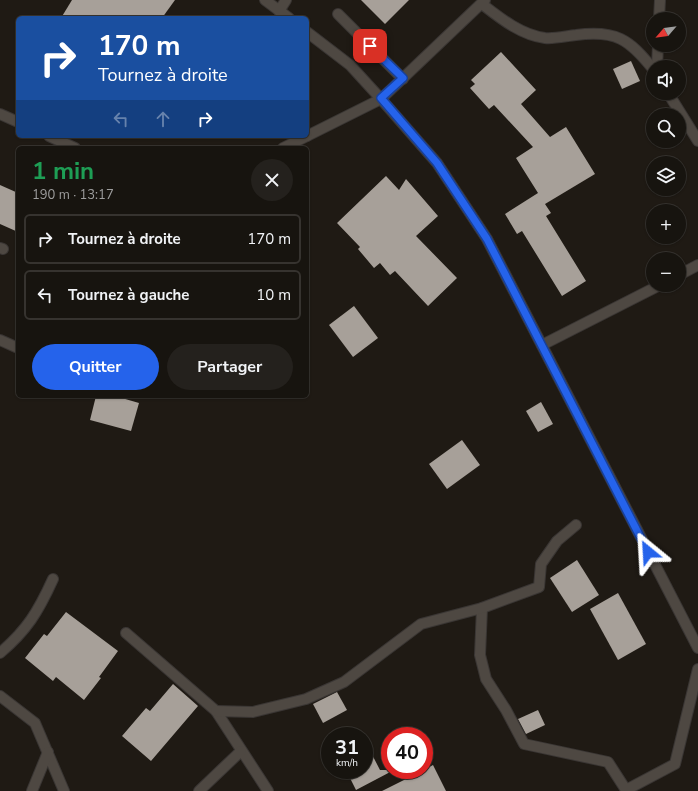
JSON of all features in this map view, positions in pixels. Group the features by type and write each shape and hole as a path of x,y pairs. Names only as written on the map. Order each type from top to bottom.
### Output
{"street":[{"path":"265,0 286,16"},
{"path":"279,11 286,0"},
{"path":"659,12 660,0"},
{"path":"309,135 381,98 483,2 500,18 521,30 546,38 587,33 620,37 638,50 646,60"},
{"path":"338,14 403,78"},
{"path":"309,34 350,66 381,98 437,163 487,239 698,648"},
{"path":"672,100 698,141"},
{"path":"0,114 16,121"},
{"path":"53,138 71,146"},
{"path":"287,146 303,138"},
{"path":"686,271 698,265"},
{"path":"542,345 646,292"},
{"path":"0,340 16,347"},
{"path":"216,711 253,712 306,699 344,682 421,624 482,608 540,587 541,564 557,541 576,525"},
{"path":"0,653 16,639 39,610 53,580"},
{"path":"482,608 480,655 486,679 506,710 524,744 608,762 626,790 675,764 698,669"},
{"path":"126,634 216,711 268,791"},
{"path":"0,696 35,723 64,791"},
{"path":"198,791 241,751"},
{"path":"32,791 48,752"}],"building":[{"path":"72,0 175,0 163,16 62,16"},
{"path":"361,0 409,0 385,24"},
{"path":"501,52 536,90 521,104 550,137 566,127 595,174 545,204 551,213 546,216 586,281 562,296 522,231 517,234 505,214 538,193 516,158 533,147 494,105 489,109 470,88 475,84 471,80"},
{"path":"631,61 640,81 622,89 613,69"},
{"path":"386,176 399,190 406,179 438,216 416,236 457,278 428,306 395,271 390,275 380,263 374,268 358,249 360,247 337,223"},
{"path":"0,185 16,192 16,231 0,224"},
{"path":"354,306 378,338 353,357 329,325"},
{"path":"96,398 122,398 139,403 131,431 90,420"},
{"path":"541,402 553,424 538,432 526,411"},
{"path":"462,440 480,465 447,489 429,464"},
{"path":"577,560 599,595 572,612 550,578"},
{"path":"618,593 646,644 618,660 590,609"},
{"path":"66,612 118,651 99,677 101,678 84,700 56,677 53,681 25,658 44,634 47,636"},
{"path":"173,684 198,706 151,761 122,736 146,708 150,711"},
{"path":"337,692 347,710 323,723 313,704"},
{"path":"538,710 545,725 526,734 518,719"},
{"path":"373,756 381,770 381,777 356,790 350,779 373,779"},
{"path":"433,765 446,791 382,791 406,779 433,779"}],"route":[{"path":"370,46 403,78 381,98 437,163 487,239 648,552"}]}
